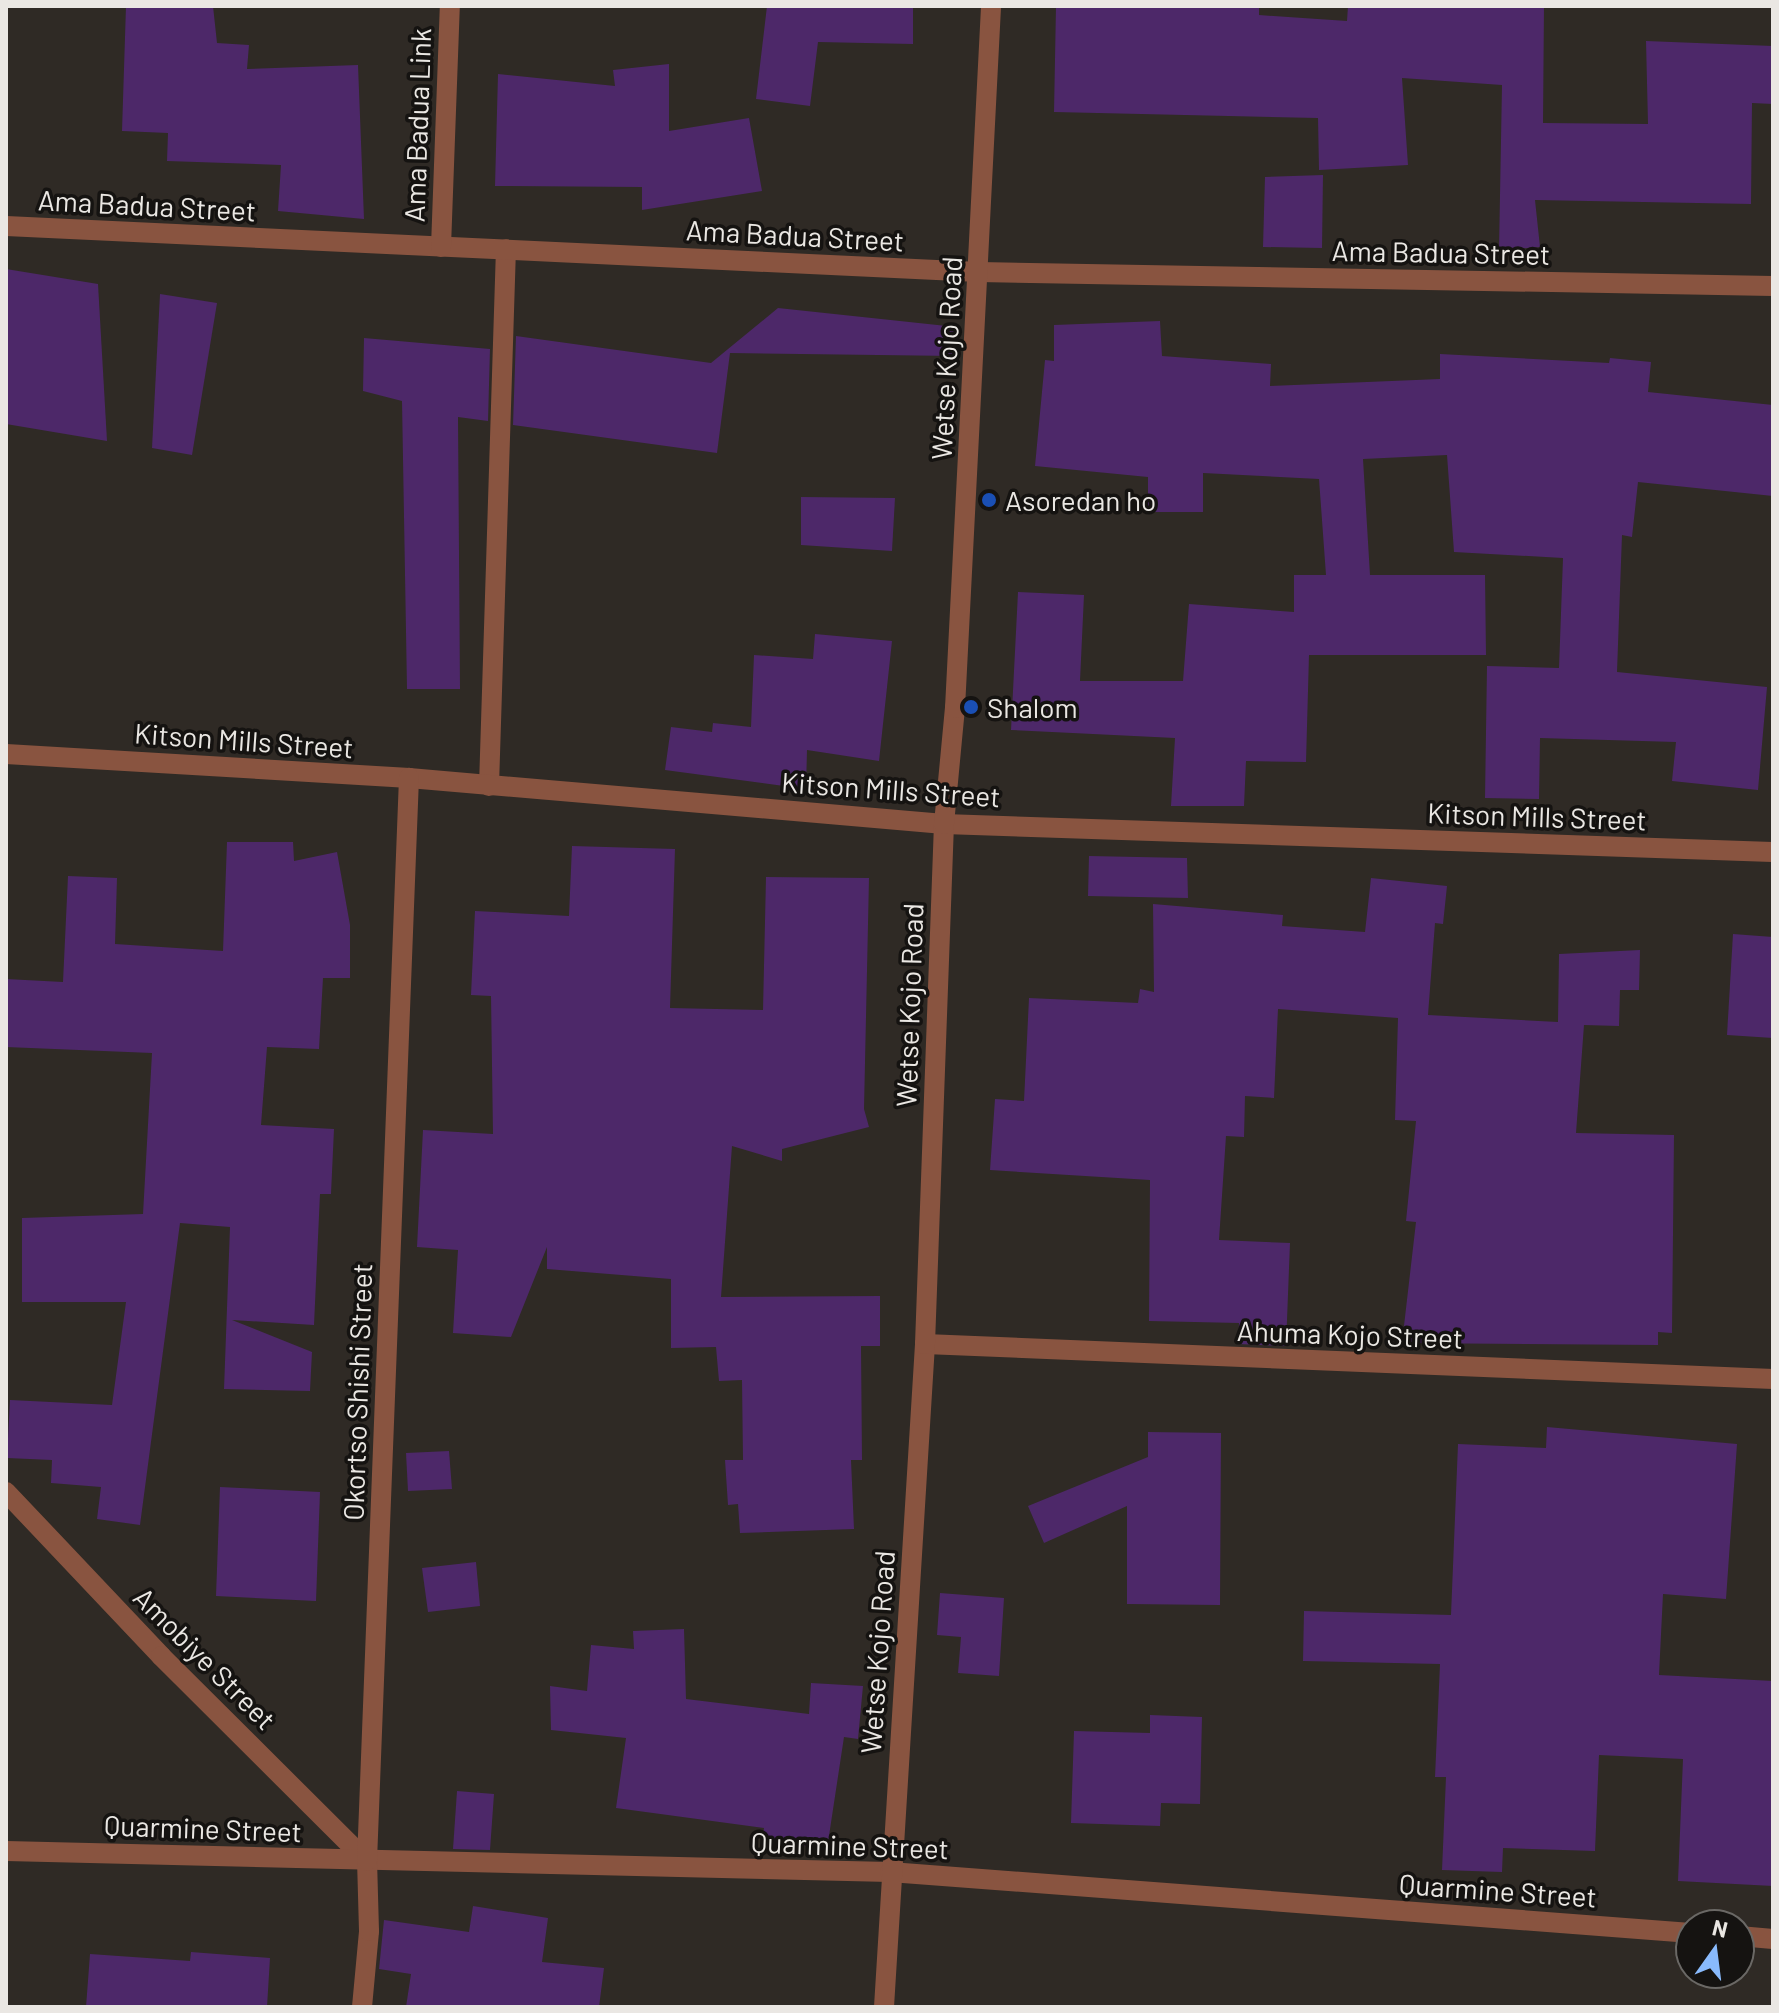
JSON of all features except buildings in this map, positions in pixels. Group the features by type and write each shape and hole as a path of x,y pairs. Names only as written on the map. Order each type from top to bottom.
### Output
{"street":[{"name":"Ama Badua Link","path":"441,247 450,6"},
{"name":"Wetse Kojo Road","path":"884,2007 925,1344 944,824 979,272 991,6"},
{"name":"Ama Badua Street","path":"6,226 979,272 1773,286"},
{"path":"489,786 506,249"},
{"name":"Kitson Mills Street","path":"6,754 409,778 944,824 1773,852"},
{"name":"Okortso Shishi Street","path":"362,2007 369,1931 367,1861 409,778"},
{"name":"Ahuma Kojo Street","path":"925,1344 1773,1379"},
{"name":"Amobiye Street","path":"6,1492 367,1861"},
{"name":"Quarmine Street","path":"6,1851 890,1872 1675,1932"}],"place":[{"name":"Asoredan ho","path":"989,500"},
{"name":"Shalom","path":"971,707"}]}
